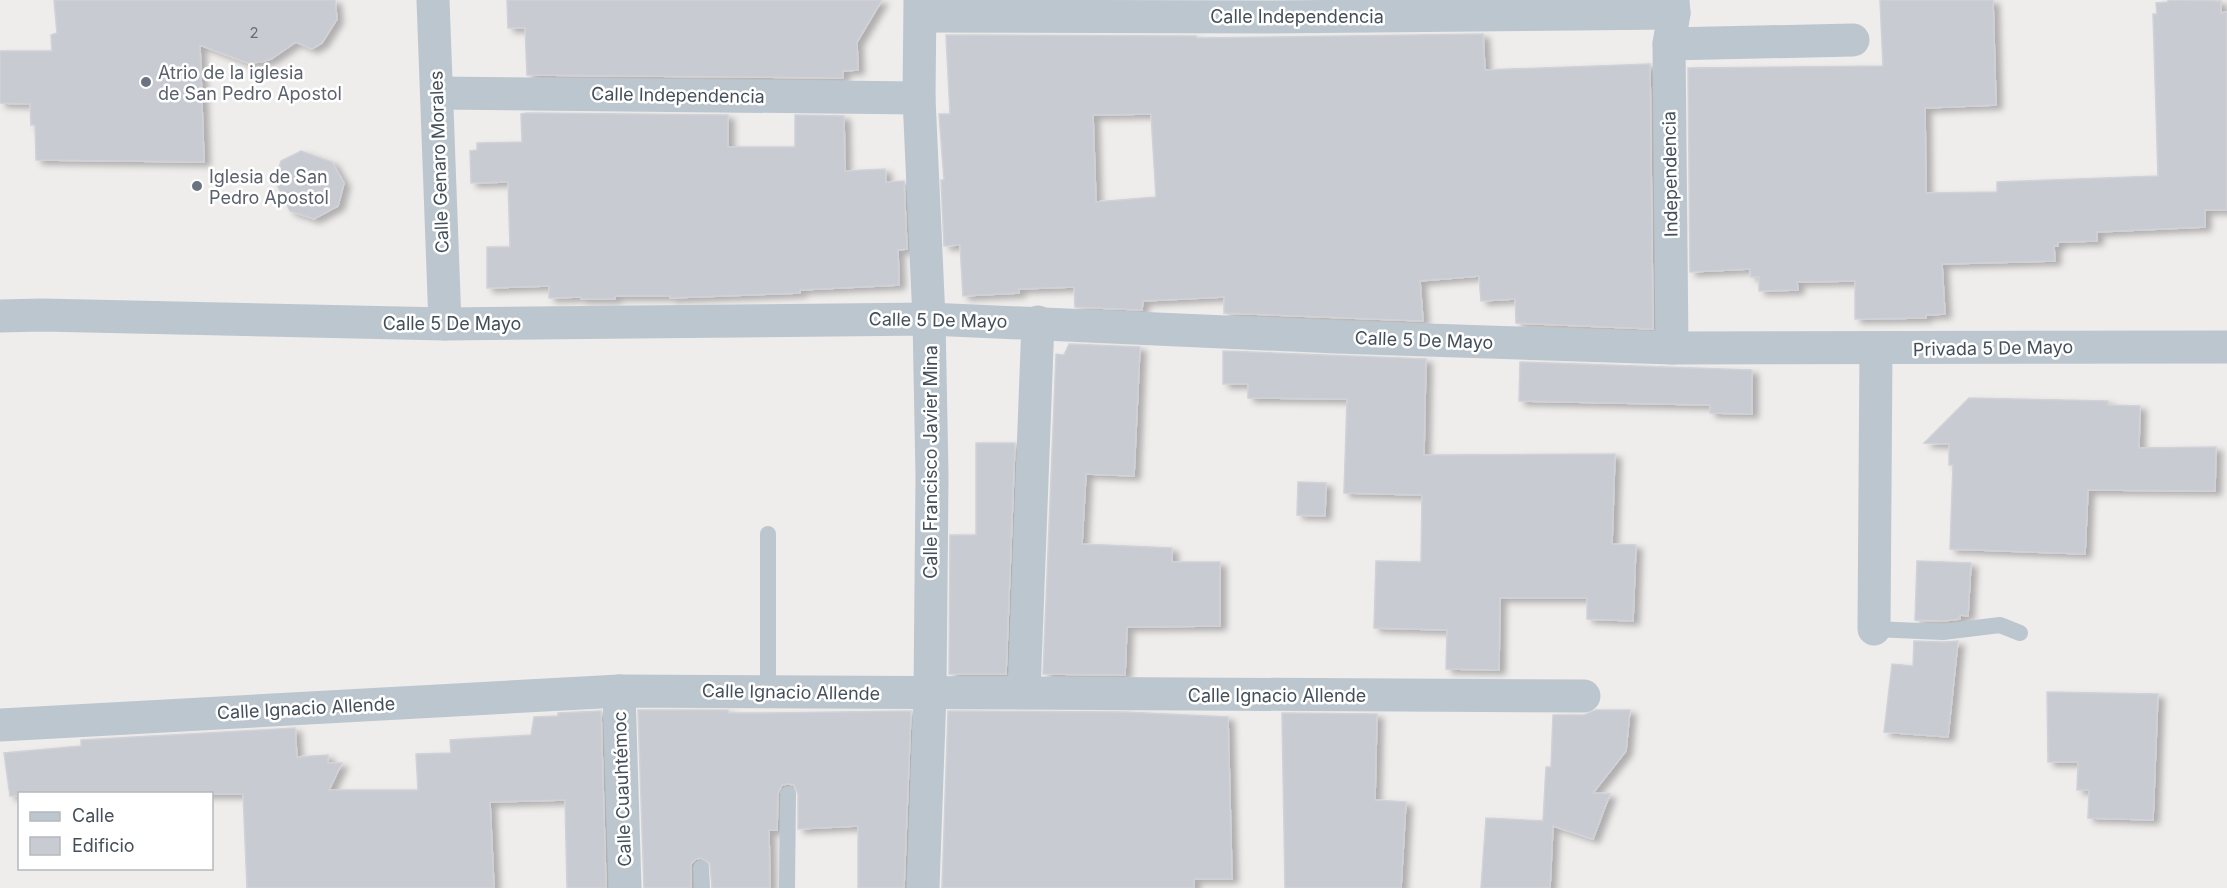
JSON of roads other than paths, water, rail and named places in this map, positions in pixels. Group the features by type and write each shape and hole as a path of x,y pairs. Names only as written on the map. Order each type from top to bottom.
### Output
{"street":[{"name":"Calle Genaro Morales","path":"433,0 445,324"},
{"name":"Calle Independencia","path":"921,8 1272,17 1672,19 1853,40"},
{"name":"Calle Francisco Javier Mina","path":"921,8 919,98 929,319 932,476 930,693 923,888"},
{"name":"Independencia","path":"1672,19 1672,348"},
{"name":"Calle Independencia","path":"437,93 919,98"},
{"name":"Calle 5 De Mayo","path":"0,316 53,315 445,324 929,319 1038,322 1337,337 1672,348 1876,349"},
{"path":"1024,692 1038,322"},
{"name":"Privada 5 De Mayo","path":"1876,349 2227,347"},
{"path":"1874,629 1876,349"},
{"name":"Calle Ignacio Allende","path":"0,725 619,691 1584,696"},
{"name":"Calle Cuauhtémoc","path":"619,691 625,888"}],"lane":[{"path":"768,534 768,691"},
{"path":"1874,629 1943,632 2000,625 2020,633"},
{"path":"787,888 788,794"},
{"path":"701,868 702,888"}],"place":[{"name":"Atrio de la iglesia de San Pedro Apostol","path":"146,82"},
{"name":"Iglesia de San Pedro Apostol","path":"197,186"}]}
